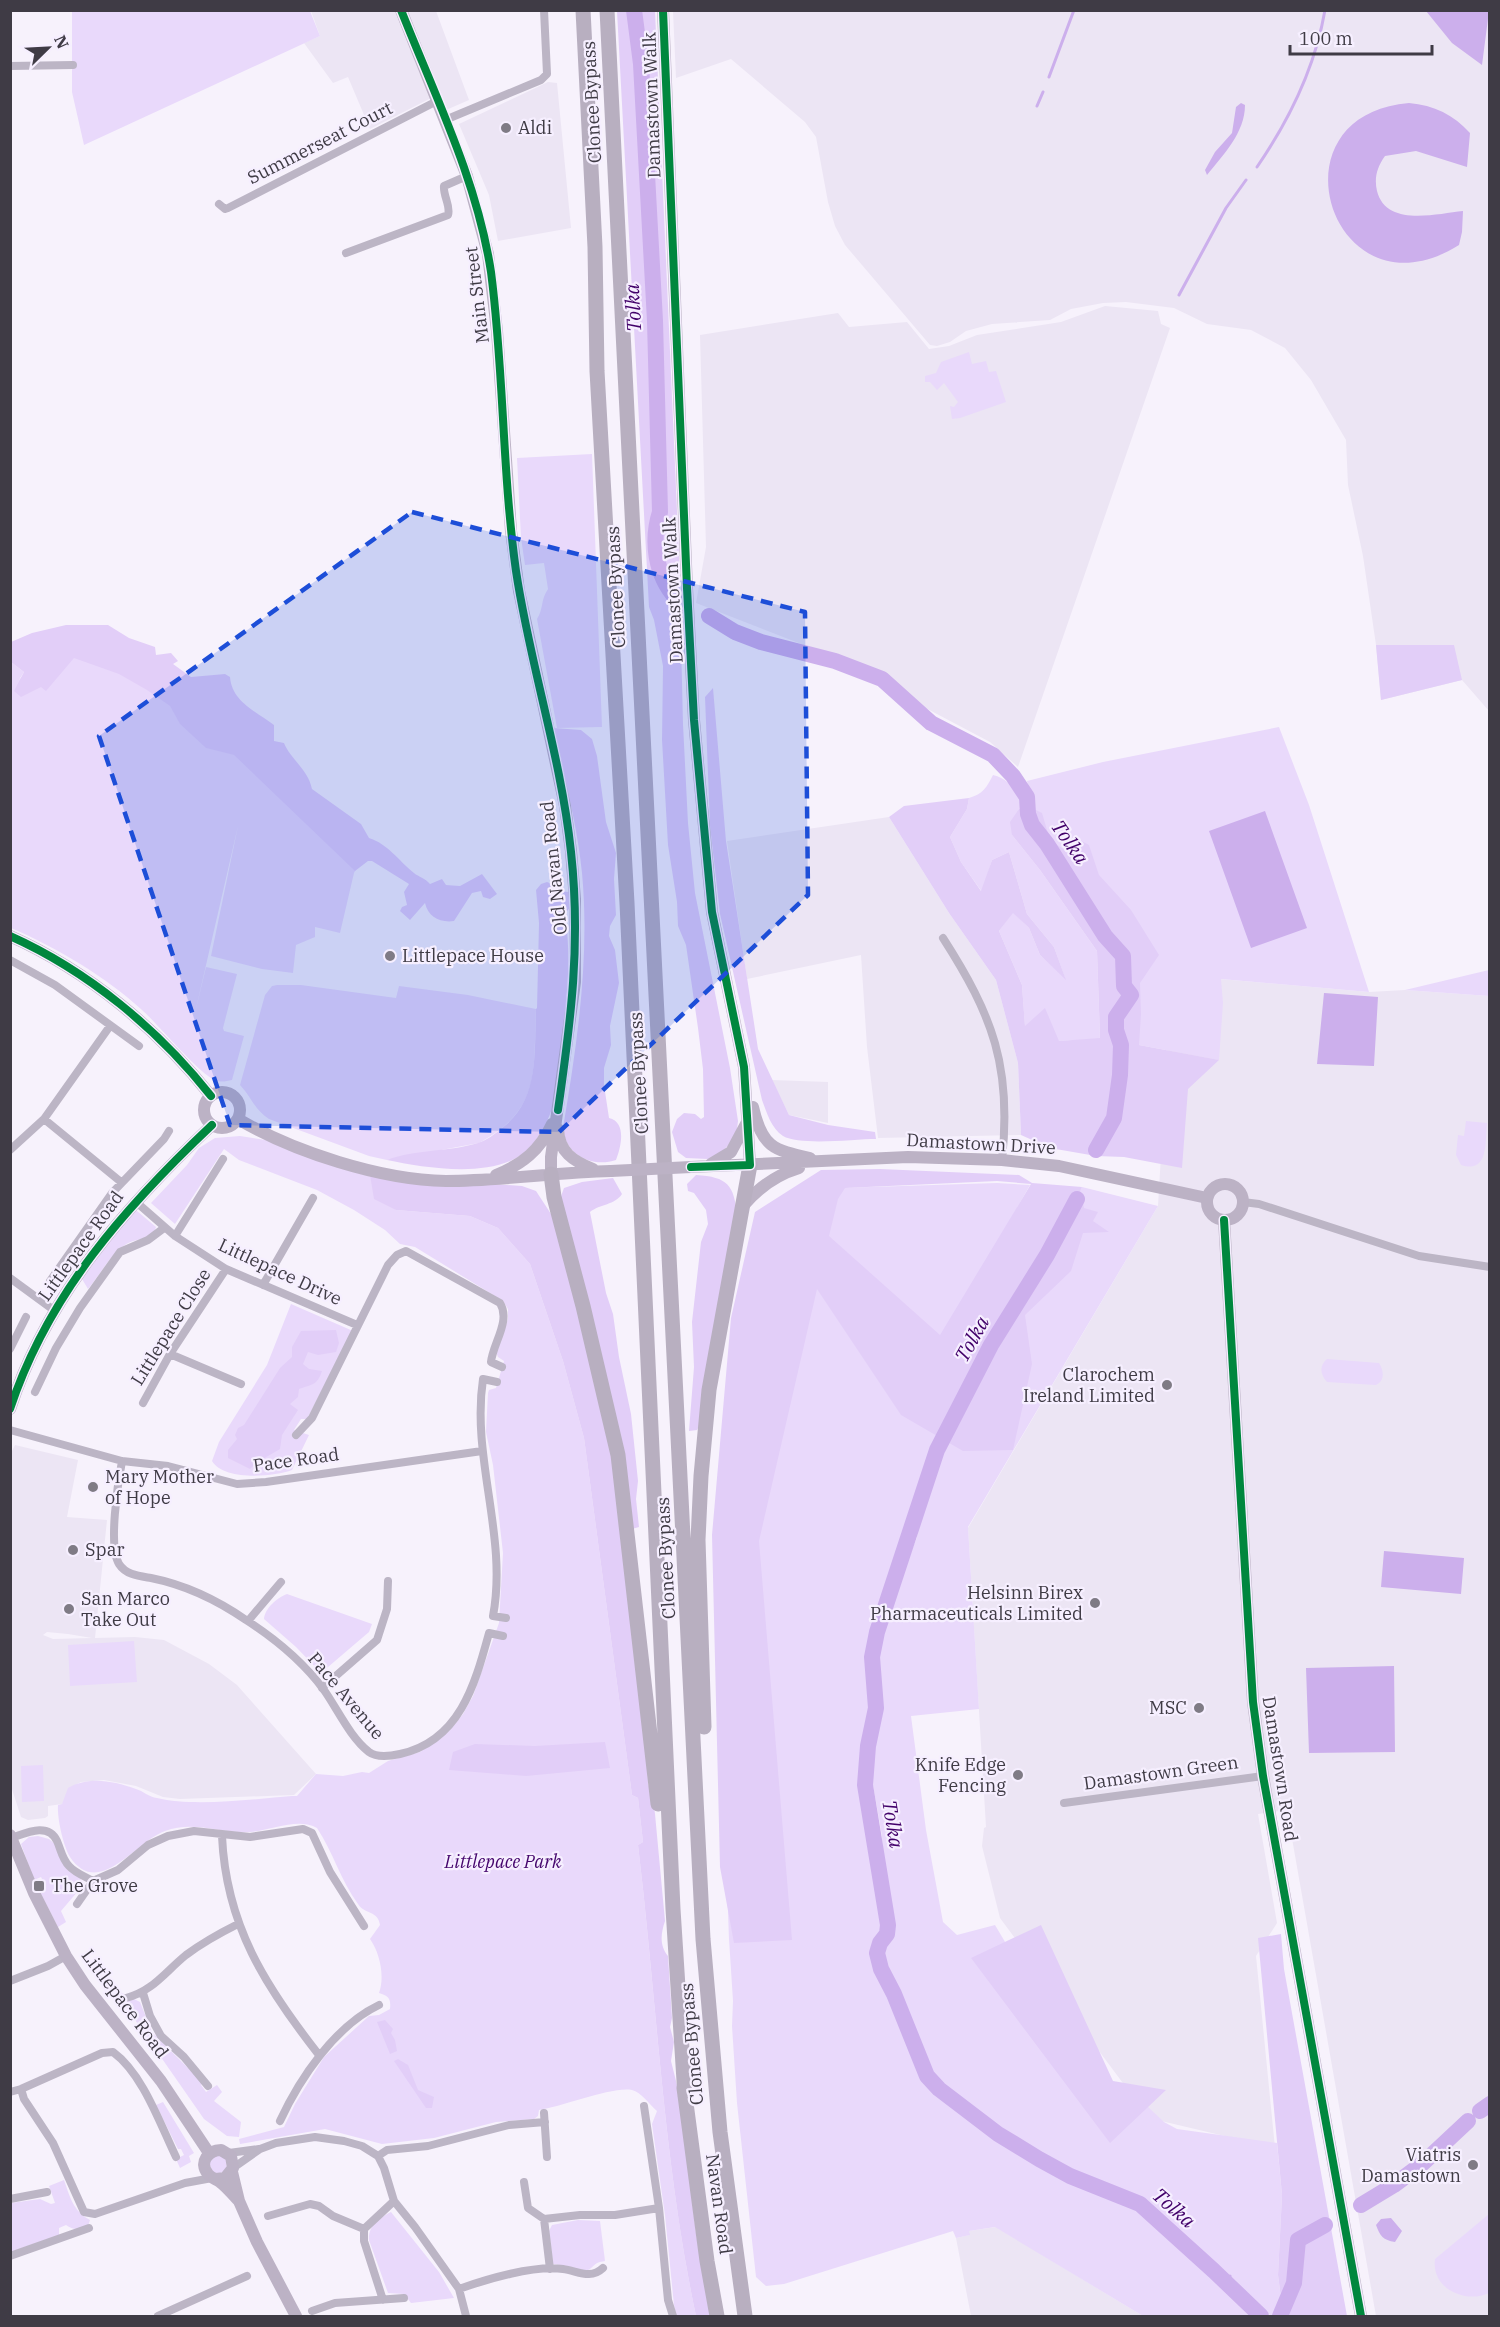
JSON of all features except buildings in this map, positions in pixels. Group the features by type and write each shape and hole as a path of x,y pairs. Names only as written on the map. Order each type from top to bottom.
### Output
{"highway":[{"name":"Clonee Bypass","path":"583,10 595,247 597,371 628,926 672,1899 685,2096"},
{"name":"Clonee Bypass","path":"607,10 703,1939 720,2133"},
{"path":"720,2133 708,1944 698,1540 709,1390 750,1164"},
{"path":"551,1174 554,1197 583,1306 618,1455 660,1823 676,2037 685,2096"},
{"name":"Navan Road","path":"685,2096 707,2261 717,2316"},
{"name":"Navan Road","path":"720,2133 745,2316"}],"street":[{"name":"Main Street","path":"401,10 467,176 485,237 497,331 505,468 519,591"},
{"path":"445,120 541,80 547,74 544,10"},
{"name":"Damastown Walk","path":"663,10 687,588 696,743 712,912 744,1067 750,1164"},
{"path":"10,66 73,65"},
{"name":"Summerseat Court","path":"219,204 222,208 228,208 438,101"},
{"path":"346,253 448,215 449,209 444,186 467,176"},
{"name":"Old Navan Road","path":"519,591 565,806 575,900 575,982 551,1157 551,1174"},
{"path":"10,936 60,962 122,1006 163,1043 211,1096"},
{"path":"943,938 976,994 1001,1065 1005,1090 1002,1160"},
{"path":"10,960 55,985 139,1046"},
{"path":"10,1150 44,1119 110,1026"},
{"path":"744,1067 756,1121 765,1140 780,1151 826,1161"},
{"path":"221,1092 232,1095 239,1104 238,1119 228,1128 217,1128 208,1122 204,1111 211,1096 221,1092"},
{"path":"558,1110 558,1134 563,1150 575,1162 605,1171"},
{"name":"Old Navan Road","path":"484,1180 520,1165 531,1156 546,1136 558,1110"},
{"path":"44,1119 121,1182"},
{"name":"Damastown Drive","path":"238,1119 271,1137 380,1173 444,1181 908,1157 1002,1160 1059,1166 1207,1198"},
{"path":"709,1166 731,1152 748,1121"},
{"name":"Littlepace Road","path":"10,1409 29,1361 55,1311 116,1223 135,1201 212,1125"},
{"path":"50,1281 52,1268 121,1182 164,1139 169,1131"},
{"path":"175,1236 223,1159"},
{"path":"744,1205 779,1174 826,1161"},
{"path":"709,1166 731,1172 747,1189"},
{"path":"1226,1184 1240,1192 1243,1202 1235,1217 1224,1220 1210,1213 1207,1198 1216,1186 1226,1184"},
{"path":"263,1285 313,1198"},
{"name":"Littlepace Drive","path":"135,1201 164,1228 226,1269 357,1325"},
{"path":"1243,1202 1259,1204 1419,1256 1490,1267"},
{"name":"Damastown Road","path":"1224,1220 1253,1702 1263,1776 1361,2316"},
{"path":"35,1392 56,1348 74,1318 120,1252 148,1240 164,1228"},
{"name":"Littlepace Drive","path":"296,1435 312,1418 388,1265 397,1255 406,1251 500,1303 505,1317 492,1350 491,1362 502,1367"},
{"name":"Littlepace Close","path":"143,1403 170,1354 226,1269"},
{"path":"10,1278 55,1311"},
{"path":"10,1349 16,1324 26,1317"},
{"path":"170,1354 241,1384"},
{"path":"496,1382 483,1379 480,1398 482,1451 497,1577 493,1616 506,1618"},
{"path":"40,1382 50,1387"},
{"name":"Pace Road","path":"10,1430 122,1461 168,1467 237,1484 266,1482 482,1451"},
{"name":"Pace Avenue","path":"122,1461 114,1543 116,1559 122,1568 131,1574 196,1591 220,1603 272,1638 322,1688 358,1741 370,1753 381,1756 406,1752 432,1740 447,1728 462,1710 476,1683 489,1633 503,1635"},
{"path":"322,1688 377,1640 387,1609 388,1581"},
{"path":"248,1621 281,1582"},
{"name":"Damastown Green","path":"1064,1803 1263,1776"},
{"path":"11,1837 45,1829 51,1832 70,1867 93,1881"},
{"path":"77,1904 93,1881 118,1870 140,1851 161,1838 194,1831 222,1836 250,1837 303,1829 309,1830 314,1836 330,1872 364,1926"},
{"path":"222,1836 223,1863 238,1924 257,1966 284,2010 318,2055"},
{"name":"Littlepace Road","path":"11,1837 34,1893 66,1956 85,1985 161,2081 209,2153"},
{"path":"126,1998 142,1993 186,1955 216,1935 238,1924"},
{"path":"10,1982 66,1956"},
{"path":"142,1993 150,2016 161,2036 184,2057 208,2086"},
{"path":"280,2121 285,2108 318,2055 367,2011 379,2005"},
{"path":"10,2092 102,2053 113,2052 124,2060 148,2098 176,2157"},
{"path":"21,2089 24,2099 53,2144 84,2212 95,2214 211,2174 225,2178 260,2149"},
{"path":"644,2106 659,2208 668,2300 673,2316"},
{"path":"378,2156 387,2150 428,2146 545,2117 547,2157"},
{"path":"239,2201 211,2174 205,2159 209,2153 221,2150 229,2153 260,2149 276,2143 315,2137 362,2146 378,2156 394,2201 459,2289 466,2316"},
{"path":"229,2153 233,2160 239,2201 257,2242 296,2316"},
{"path":"524,2182 528,2208 544,2219 580,2215 615,2215 659,2208"},
{"path":"10,2199 47,2192"},
{"path":"383,2300 364,2241 364,2229 394,2201"},
{"path":"268,2216 310,2205 319,2206 333,2216 364,2229"},
{"path":"544,2219 549,2269"},
{"path":"10,2256 89,2228"},
{"path":"459,2289 514,2274 563,2269 588,2275 603,2268"},
{"path":"158,2316 247,2276"},
{"path":"312,2311 335,2303 404,2298"}],"highlighted area":[{"path":"412,512 805,612 808,895 559,1132 230,1125 99,736"}],"shaded area":[{"path":"311,11 436,11 469,100 446,110 439,94 370,129 348,77 333,83 304,43 320,36"},
{"path":"617,11 655,11 679,556 688,823 695,893 730,1068 738,1121 736,1137 721,1153 708,1159 686,1158 678,1152 672,1132 677,1119 684,1113 695,1114 701,1119 704,1117 703,1069 686,945 678,926 677,902 668,845 662,740 663,666 654,620 649,607"},
{"path":"673,11 1489,11 1489,711 1462,680 1381,700 1376,645 1363,556 1348,485 1346,440 1311,380 1285,348 1251,330 1207,324 1174,308 1126,302 1103,303 1071,309 1050,320 992,324 966,331 950,342 937,346 930,345 845,245 835,226 828,202 816,137 805,122 731,59 676,78"},
{"path":"1426,11 1489,11 1482,65 1452,43"},
{"path":"548,82 557,83 571,228 498,241 489,195 459,124"},
{"path":"1241,103 1245,105 1244,115 1237,134 1207,175 1205,170 1215,152 1232,133 1236,107"},
{"path":"1409,103 1443,112 1470,133 1467,167 1416,151 1385,156 1380,164 1376,177 1377,191 1382,202 1390,210 1413,216 1463,211 1459,245 1415,262 1378,258 1350,238 1333,208 1328,174 1338,141 1365,116"},
{"path":"1105,306 1158,311 1161,324 1170,328 1018,767 990,742 918,704 886,677 696,603 706,547 700,335 838,313 849,327 907,322 929,349 949,346 977,335 1061,322"},
{"path":"66,625 108,625 129,638 155,647 156,655 171,653 178,661 173,664 191,677 225,674 230,677 235,693 240,699 274,725 274,741 284,743 307,776 312,789 361,824 369,838 387,848 414,873 430,884 442,879 446,885 460,886 482,874 497,894 490,899 483,897 481,891 472,893 454,921 435,918 425,903 410,920 400,911 407,905 404,892 409,884 372,861 368,861 355,871 234,755 206,748 180,724 170,706 119,674 74,658 46,691 41,687 21,697 14,691 24,672 11,662 11,642 32,633"},
{"path":"1376,645 1454,645 1462,680 1381,700"},
{"path":"713,688 726,841 758,1049 789,1115 828,1125 875,1132 876,1139 802,1141 791,1139 775,1129 762,1100 720,914 710,826 705,697"},
{"path":"554,728 581,730 592,739 597,756 606,822 616,853 614,879 616,915 610,926 609,936 615,950 619,983 610,1026 611,1045 604,1068 604,1085 609,1118 618,1124 621,1136 616,1160 607,1162 589,1161 574,1152 569,1146 563,1128 581,1001 584,905 577,836"},
{"path":"969,798 967,809 950,837 961,862 981,891 992,860 1009,852 1027,914 1054,947 1066,980 1040,955 1029,928 1013,913 999,931 1022,985 1025,1026 1045,1008 1059,1041 1100,1038 1097,951 1040,870 1012,835 1010,822 1019,809 1034,809 1042,813 1050,840 1066,851 1076,838 1089,845 1099,875 1131,910 1159,955 1140,983 1139,1045 1219,1060 1188,1089 1182,1168 1124,1157 1096,1156 1050,1148 1021,1135 1018,1063 996,980 949,913 889,817 904,806"},
{"path":"1265,811 1307,928 1251,948 1209,831"},
{"path":"889,817 949,913 996,980 1018,1063 1021,1135 878,1138 867,1047 861,955 747,979 727,841"},
{"path":"547,882 555,885 558,891 569,892 571,906 565,914 568,982 557,1088 552,1109 541,1132 525,1152 495,1166 477,1169 439,1168 387,1160 398,1156 481,1142 502,1128 523,1104 533,1074 534,1058 539,923 536,890 541,884"},
{"path":"1220,979 1369,992 1405,990 1489,996 1489,2316 1376,2316 1287,1810 1258,1814 1277,1923 1256,1956 1275,2148 1157,2120 1137,2102 1000,1918 982,1846 986,1827 968,1528 1158,1206 1170,1003"},
{"path":"1324,993 1378,997 1374,1066 1317,1064"},
{"path":"772,1080 828,1082 828,1123 789,1115"},
{"path":"880,1169 1019,1175 1032,1183 1082,1187 1078,1196 1082,1198 1084,1208 1098,1212 1093,1221 1109,1232 1083,1233 1071,1271 1025,1315 1032,1364 1013,1450 963,1451 901,1415 817,1289 759,1541 792,1940 734,1943 720,1867 712,1535 731,1318 755,1212 821,1170","holes":["997,1181 1031,1184 940,1335 829,1236 838,1199 845,1188"]},
{"path":"370,1175 522,1186 536,1191 553,1217 574,1289 613,1461 647,1751 648,1784 652,1793 655,1814 665,1921 662,1939 663,1948 668,1956 672,2018 670,2027 674,2042 671,2061 679,2093 696,2233 710,2316 696,2316 685,2258 668,2140 638,1845 643,1842 638,1798 632,1795 584,1438 563,1361 530,1264 498,1228 470,1216 396,1210 374,1199"},
{"path":"696,1175 715,1178 727,1184 734,1196 737,1215 702,1421 697,1430 689,1431 694,1367 692,1322 701,1242 708,1224 706,1210 694,1193 688,1191 687,1184"},
{"path":"613,1178 622,1194 619,1198 590,1212 606,1293 613,1314 631,1414 638,1481 636,1499 639,1527 632,1529 560,1199 564,1188 582,1182"},
{"path":"336,1330 339,1343 336,1352 318,1355 308,1352 303,1364 309,1369 322,1371 316,1382 299,1389 298,1397 290,1404 298,1410 282,1435 280,1449 250,1469 228,1458 228,1450 237,1439 235,1435 238,1428 244,1425 280,1368 292,1357 292,1347 301,1331"},
{"path":"15,1445 78,1460 67,1517 107,1520 95,1638 135,1637 164,1640 209,1664 237,1685 316,1774 294,1795 180,1799 163,1797 136,1786 104,1780 81,1782 75,1785 62,1804 48,1806 48,1816 45,1818 28,1820 21,1817 10,1783 10,1455","holes":["47,1632 92,1638 53,1639 43,1635"]},
{"path":"1384,1551 1464,1558 1461,1594 1381,1587"},
{"path":"1394,1666 1395,1752 1309,1753 1306,1668"},
{"path":"605,1742 610,1768 526,1776 449,1770 453,1752 475,1744 535,1746"},
{"path":"1041,1925 1113,2081 1166,2090 1110,2143 971,1958"},
{"path":"1281,1934 1284,1969 1347,2316 1281,2316 1278,2275 1282,2195 1258,1938"},
{"path":"385,2020 393,2029 391,2033 397,2051 390,2054 377,2022"},
{"path":"398,2059 408,2065 418,2090 434,2097 432,2108 426,2108 394,2061"},
{"path":"1391,2218 1402,2231 1395,2242 1382,2237 1376,2225 1381,2219"},
{"path":"996,2227 1143,2316 971,2316 956,2238 969,2235 969,2231"}],"green space":[{"path":"72,11 310,11 320,36 84,145 72,92"},
{"path":"969,352 972,364 986,361 989,372 996,371 1006,402 952,419 950,406 954,407 958,402 944,383 937,390 930,382 925,382 925,376 936,373 941,362"},
{"path":"592,454 602,727 557,728 537,619 548,589 544,563 525,565 521,538 517,458"},
{"path":"53,645 156,684 364,853 354,873 340,933 315,927 315,937 296,945 293,973 262,969 211,956 238,826 195,1013 206,967 237,974 223,1028 224,1031 244,1036 232,1080 223,1082 208,1076 128,998 96,974 63,954 11,928 11,662 24,672 19,680"},
{"path":"1279,727 1309,805 1369,992 1221,979 1223,1003 1219,1060 1139,1045 1131,984 1036,822 1027,781 1103,762"},
{"path":"993,775 1013,787 1024,808 1019,809 1012,835 1040,870 1097,951 1100,1039 1059,1041 1025,1027 1022,985 999,931 1013,912 1029,928 1040,955 1065,978 1054,947 1027,914 1009,852 992,860 982,892 961,862 950,837 967,809 969,798 984,790"},
{"path":"1489,970 1489,996 1405,990"},
{"path":"301,985 396,998 399,986 468,995 536,1009 533,1070 524,1102 514,1116 499,1130 479,1143 387,1160 369,1156 269,1119 256,1107 240,1085 265,995 272,986"},
{"path":"1466,1121 1487,1123 1484,1154 1477,1165 1470,1167 1461,1165 1456,1155 1458,1135 1464,1136"},
{"name":"Littlepace Park","path":"240,1136 266,1140 322,1162 370,1175 396,1210 470,1216 498,1228 530,1264 563,1361 584,1438 632,1795 638,1798 643,1842 638,1845 668,2141 696,2316 676,2316 652,2124 657,2111 635,2091 623,2090 600,2094 539,2110 538,2116 534,2119 496,2122 434,2138 382,2144 325,2129 240,2144 239,2139 284,2127 295,2104 324,2057 369,2016 379,2015 390,2009 389,1998 379,1993 382,1980 380,1965 370,1939 380,1925 379,1920 364,1910 352,1895 317,1828 310,1825 293,1824 239,1832 197,1827 176,1828 154,1837 118,1864 93,1872 81,1869 70,1857 65,1846 58,1805 62,1804 68,1788 76,1784 93,1781 110,1782 154,1797 188,1802 224,1802 297,1796 316,1774 343,1776 369,1773 388,1761 420,1752 449,1731 463,1714 473,1696 499,1623 503,1553 493,1465 486,1432 488,1393 489,1390 496,1388 504,1361 498,1357 496,1352 508,1319 508,1309 503,1301 415,1247 400,1244 385,1230 354,1210 317,1190 239,1160 224,1149 175,1224 151,1203 187,1165 199,1148 215,1138"},
{"path":"997,1183 1030,1185 929,1364 940,1424 872,1636 869,1654 874,1703 860,1774 884,1916 884,1932 877,1944 875,1959 898,2008 920,2075 935,2090 977,2124 1088,2189 1140,2207 1258,2316 1143,2316 995,2227 969,2231 970,2235 956,2238 953,2231 784,2284 766,2286 756,2277 737,2103 732,2026 733,2001 722,1747 807,1189"},
{"path":"1082,1187 1158,1206 968,1527 979,1709 911,1716 926,1830 943,1922 957,1935 995,1925 1071,2053 1147,2106 1164,2122 1177,2129 1277,2143 1282,2195 1278,2275 1281,2316 1271,2316 1173,2224 1139,2196 1086,2179 1002,2130 939,2084 928,2071 904,1999 885,1971 882,1961 883,1951 891,1940 892,1913 883,1867 882,1836 873,1785 873,1754 882,1710 876,1665 880,1632 917,1537 919,1513 952,1434"},
{"path":"137,1211 156,1227 154,1231 148,1237 129,1243 120,1249 88,1289 82,1279 131,1212"},
{"path":"291,1304 353,1331 307,1419 301,1419 294,1430 309,1435 292,1470 262,1476 227,1472 212,1461 219,1442 267,1365"},
{"path":"1327,1359 1379,1363 1383,1372 1382,1378 1376,1385 1327,1382 1321,1370"},
{"path":"287,1594 372,1624 369,1632 321,1673 264,1619 272,1604"},
{"path":"134,1641 137,1682 70,1686 68,1645"},
{"path":"43,1765 44,1801 22,1802 21,1766"},
{"path":"38,1836 49,1839 55,1844 84,1884 61,1911 66,1922 58,1927 39,1891 46,1887 41,1877 34,1880 21,1844 29,1837"},
{"path":"120,1992 140,2002 152,2032 203,2083 201,2085 206,2092 217,2085 222,2092 214,2101 241,2122 239,2137 227,2136 204,2119 117,1994"},
{"path":"163,2102 194,2153 189,2156 191,2162 180,2168 176,2159 184,2155 181,2149 178,2149 156,2105"},
{"path":"218,2154 226,2158 227,2170 218,2174 212,2172 209,2162"},
{"path":"64,2180 76,2208 90,2220 88,2226 77,2229 66,2225 59,2228 59,2235 11,2252 11,2203 40,2199 51,2204 55,2203 49,2186"},
{"path":"391,2212 439,2272 454,2298 411,2303 404,2294 388,2293 369,2235 375,2223"},
{"path":"1489,2214 1489,2293 1470,2297 1461,2295 1444,2286 1435,2270 1435,2259"},
{"path":"578,2220 600,2221 605,2261 588,2270 553,2264 549,2231 552,2225"}],"waterway":[{"name":"Tolka","path":"634,10 641,64 655,321 660,512 656,545 663,579 676,598"},
{"path":"1049,77 1074,10"},
{"path":"1257,167 1300,92 1315,52 1325,10"},
{"path":"1037,106 1043,92"},
{"path":"1179,295 1226,208 1246,180"},
{"name":"Tolka","path":"709,616 735,632 761,642 835,661 882,679 931,723 993,755 1013,776 1027,797 1028,814 1032,825 1047,844 1105,936 1123,956 1124,986 1131,995 1116,1017 1116,1030 1121,1045 1120,1075 1114,1118 1096,1150"},
{"name":"Tolka","path":"1077,1199 1047,1255 991,1345 937,1450 877,1632 872,1657 876,1708 868,1746 865,1785 888,1925 887,1934 880,1943 877,1953 881,1969 894,1994 927,2076 939,2089 998,2134 1039,2159 1070,2176 1140,2204 1261,2316"},
{"path":"1480,2111 1490,2104"},
{"path":"1361,2205 1394,2185 1422,2164 1468,2121"},
{"path":"1280,2316 1294,2283 1298,2240 1325,2225"},
{"name":"Tolka","path":"1225,2281 1230,2276"}],"cycle path":[{"path":"401,10 465,171 485,238 491,272 511,534 516,571 560,781 574,886 573,981 558,1110"},
{"path":"663,10 694,720 712,912 744,1067 750,1165 691,1167"},
{"path":"10,936 67,966 120,1004 168,1048 211,1096"},
{"path":"10,1409 26,1367 45,1328 68,1290 120,1221 149,1188 212,1125"},
{"path":"1224,1220 1253,1702 1263,1776 1361,2316"}],"place":[{"name":"Aldi","path":"506,128"},
{"name":"Littlepace House","path":"390,956"},
{"name":"Clarochem Ireland Limited","path":"1167,1385"},
{"name":"Mary Mother of Hope","path":"93,1487"},
{"name":"Spar","path":"73,1550"},
{"name":"Helsinn Birex Pharmaceuticals Limited","path":"1095,1603"},
{"name":"San Marco Take Out","path":"69,1609"},
{"name":"MSC","path":"1199,1708"},
{"name":"Knife Edge Fencing","path":"1018,1775"},
{"name":"The Grove","path":"39,1886"},
{"name":"Viatris Damastown","path":"1473,2165"}]}
